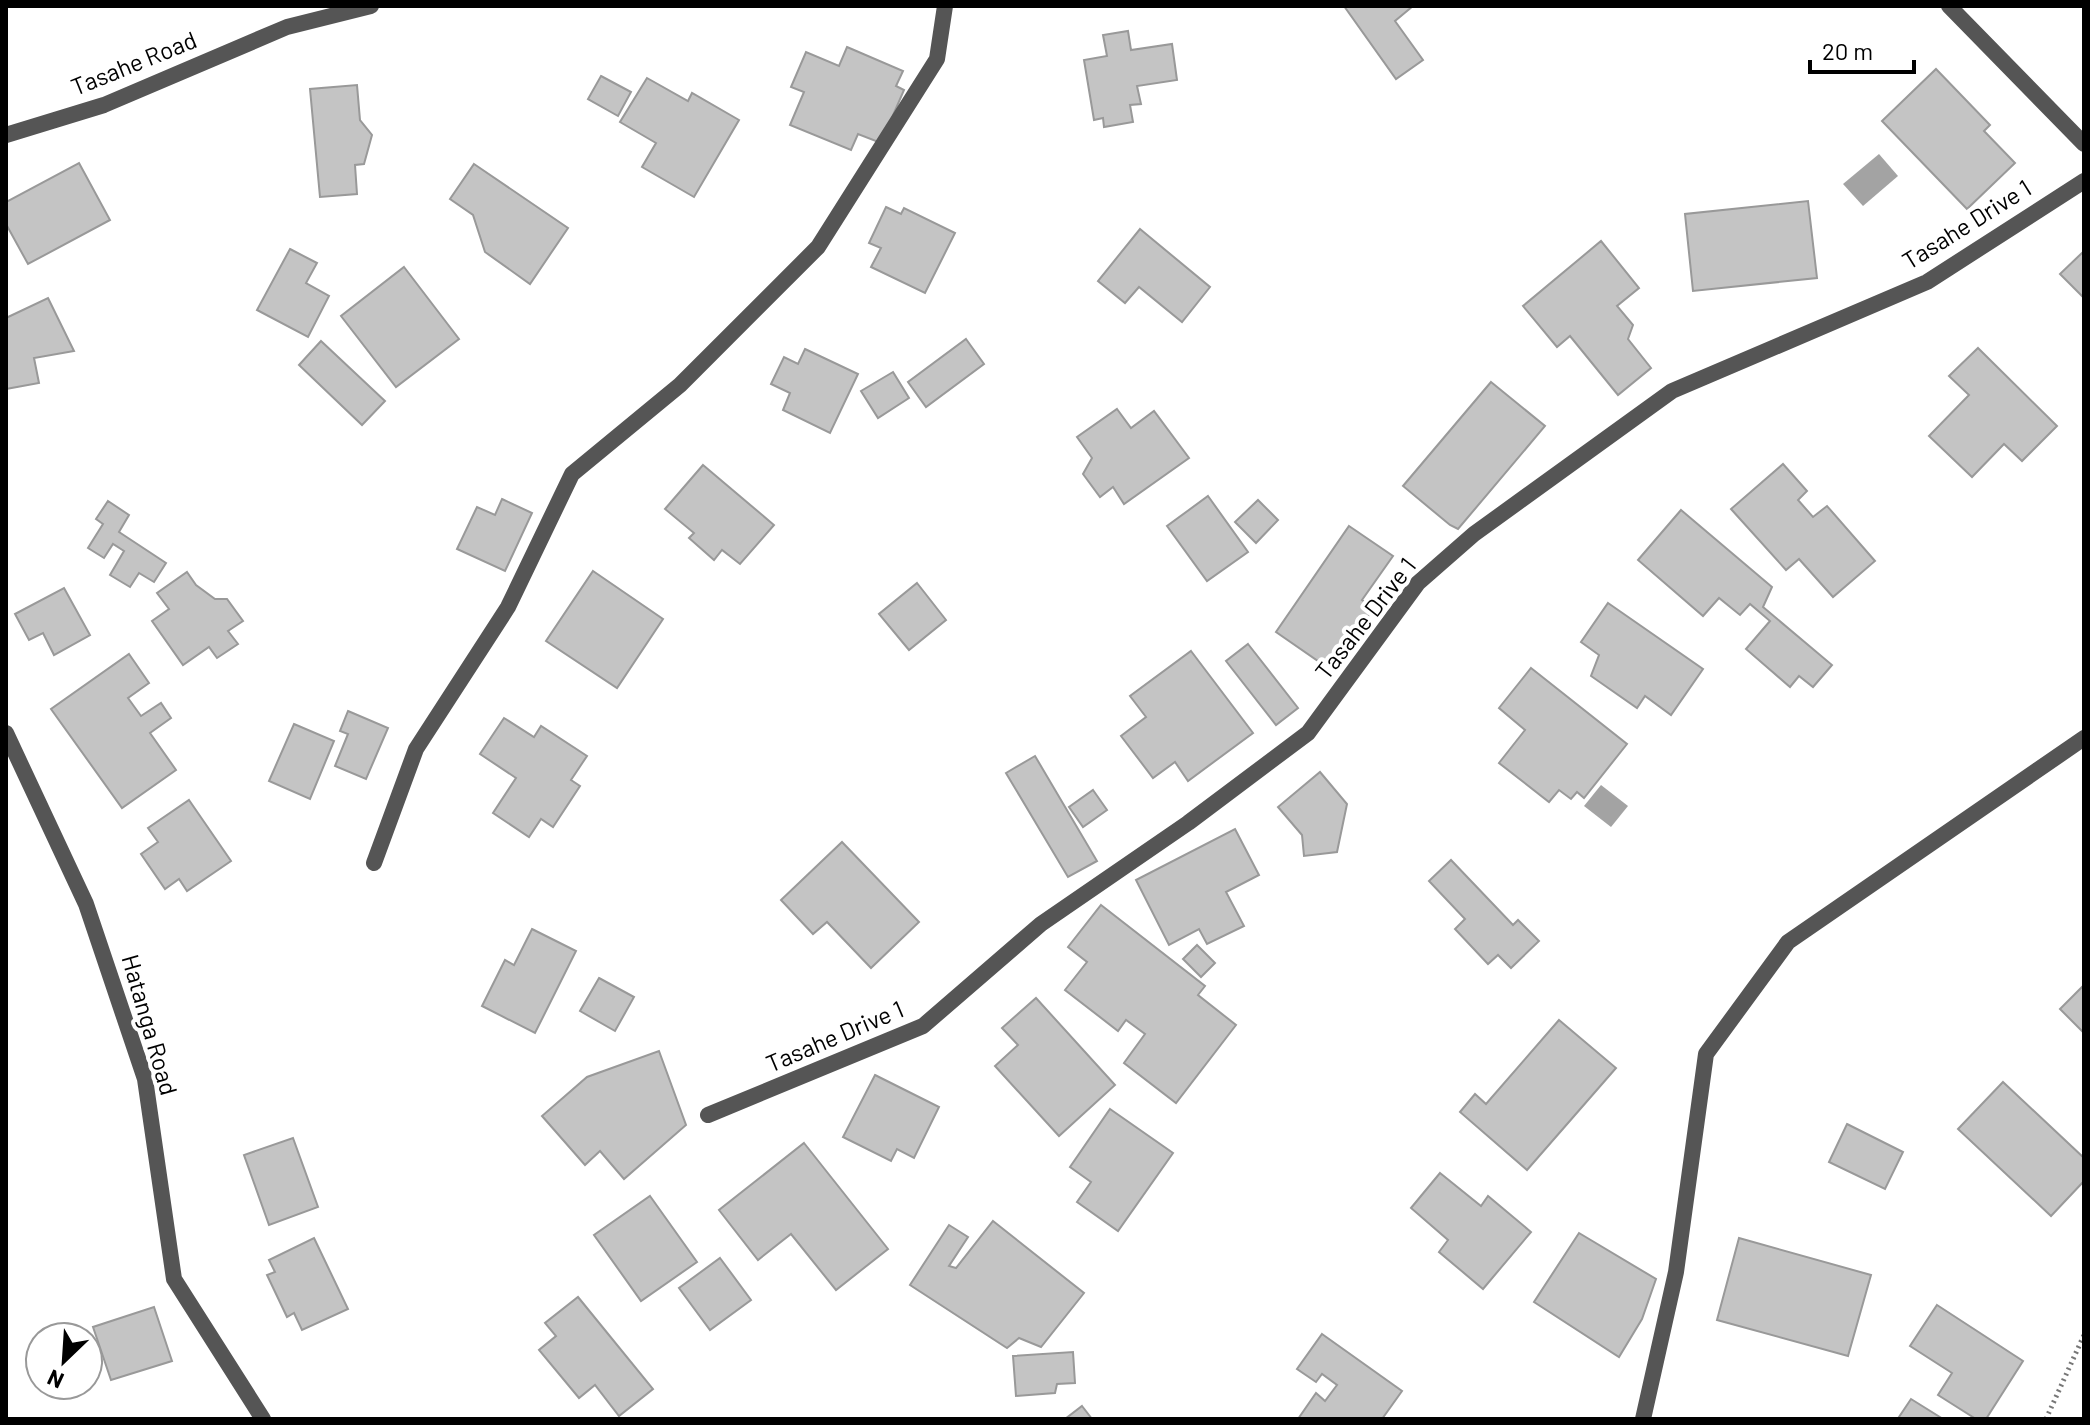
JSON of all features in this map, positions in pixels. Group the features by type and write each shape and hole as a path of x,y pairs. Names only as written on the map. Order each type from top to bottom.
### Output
{"street":[{"name":"Tasahe Road","path":"6,135 104,105 287,27 371,6"},
{"path":"374,863 416,749 508,607 572,474 680,385 818,247 937,59 945,6"},
{"path":"1949,6 2084,144"},
{"name":"Tasahe Drive 1","path":"708,1115 923,1026 1041,924 1188,823 1308,733 1418,583 1474,534 1672,391 1927,282 2084,181"},
{"name":"Hatanga Road","path":"6,733 86,904 145,1079 174,1279 263,1419"},
{"path":"1643,1419 1676,1272 1706,1054 1788,942 2084,738"}],"path":[{"path":"2046,1419 2084,1335"}],"shaded area":[{"path":"1879,154 1898,176 1863,206 1843,184"},
{"path":"1601,785 1628,806 1611,827 1584,806"}],"building":[{"path":"1344,6 1413,6 1395,21 1423,60 1396,79"},
{"path":"1128,31 1131,50 1172,44 1177,80 1137,86 1141,104 1130,105 1133,122 1104,127 1103,118 1094,120 1084,60 1107,56 1103,35"},
{"path":"847,47 903,71 896,86 904,90 881,143 858,134 851,150 790,125 804,92 791,87 806,52 839,66"},
{"path":"1936,69 1990,125 1984,131 2015,163 1967,209 1882,121"},
{"path":"601,76 631,92 618,116 588,99"},
{"path":"647,78 688,101 692,93 739,120 694,197 642,167 656,143 620,122"},
{"path":"357,85 360,120 372,135 364,164 355,165 357,194 320,197 310,89"},
{"path":"79,163 110,220 28,264 6,224 6,202"},
{"path":"474,164 568,228 530,284 485,252 473,215 450,199"},
{"path":"1808,201 1817,278 1693,291 1685,214"},
{"path":"886,207 901,214 904,208 955,233 925,293 871,267 881,248 869,243"},
{"path":"1140,229 1210,287 1182,322 1139,287 1125,303 1098,281"},
{"path":"1601,241 1639,288 1617,306 1633,325 1628,339 1651,368 1618,395 1570,336 1557,347 1523,306"},
{"path":"290,249 317,263 306,283 329,296 308,337 257,310"},
{"path":"2084,251 2084,298 2060,274"},
{"path":"404,267 459,339 396,387 341,316"},
{"path":"48,298 74,351 34,358 39,383 6,389 6,318"},
{"path":"966,339 984,364 926,407 908,382"},
{"path":"321,341 385,401 362,425 299,365"},
{"path":"1978,348 2057,426 2022,461 2004,444 1972,477 1929,436 1969,395 1949,376"},
{"path":"805,349 858,374 830,433 783,410 790,393 771,384 784,357 798,364"},
{"path":"893,372 909,398 878,418 861,391"},
{"path":"1491,382 1545,426 1458,529 1403,486"},
{"path":"1117,409 1131,428 1154,411 1189,458 1124,504 1113,487 1100,497 1083,474 1092,458 1077,437"},
{"path":"1783,464 1807,491 1798,500 1813,517 1827,506 1875,561 1833,597 1799,559 1786,570 1731,509"},
{"path":"703,465 774,525 740,564 722,550 714,560 689,538 694,533 665,509"},
{"path":"1208,496 1248,552 1207,581 1167,526"},
{"path":"502,499 532,513 505,571 457,549 477,507 495,515"},
{"path":"1258,500 1278,520 1256,543 1235,522"},
{"path":"108,501 129,515 119,532 166,563 154,582 139,573 130,587 110,575 124,551 113,544 104,558 88,548 103,524 96,519"},
{"path":"1681,510 1772,587 1763,607 1832,665 1813,687 1799,676 1790,687 1746,649 1770,621 1750,604 1740,615 1719,598 1703,616 1638,560"},
{"path":"1349,526 1393,556 1362,600 1374,608 1331,670 1276,632"},
{"path":"593,571 663,619 617,688 546,641"},
{"path":"187,572 196,585 215,599 227,599 243,621 228,631 238,644 217,658 209,647 183,665 152,621 169,609 157,593"},
{"path":"917,583 946,620 909,650 879,614"},
{"path":"64,588 90,635 54,655 43,633 29,640 15,614"},
{"path":"1608,603 1703,669 1671,715 1645,696 1637,708 1591,676 1599,655 1581,642"},
{"path":"1248,644 1298,708 1276,725 1226,661"},
{"path":"1191,651 1253,733 1188,781 1175,762 1153,778 1121,736 1146,717 1130,696"},
{"path":"129,654 149,683 128,698 141,716 161,703 171,718 150,733 176,770 122,808 51,709"},
{"path":"1531,668 1627,744 1584,798 1577,792 1571,799 1559,790 1549,802 1499,763 1525,730 1499,708"},
{"path":"348,711 388,728 366,779 335,766 348,734 340,731"},
{"path":"504,718 534,737 541,726 587,756 571,780 580,786 553,827 541,819 529,837 493,813 516,778 480,754"},
{"path":"294,724 334,741 310,799 269,781"},
{"path":"1035,756 1097,861 1068,877 1006,773"},
{"path":"1320,772 1347,804 1337,852 1304,856 1302,835 1278,807"},
{"path":"1093,790 1107,810 1083,827 1069,807"},
{"path":"189,800 231,861 187,891 179,879 165,889 141,854 158,842 148,828"},
{"path":"1235,829 1259,875 1226,892 1244,926 1207,944 1199,929 1169,945 1136,880"},
{"path":"842,842 919,922 871,968 827,922 813,934 781,900"},
{"path":"1451,860 1513,925 1518,920 1539,941 1511,968 1498,955 1488,964 1455,929 1465,919 1429,881"},
{"path":"1101,905 1205,986 1198,995 1236,1025 1176,1103 1124,1063 1145,1034 1126,1020 1118,1031 1065,990 1087,962 1068,947"},
{"path":"532,929 576,951 535,1033 482,1006 505,960 514,965"},
{"path":"1197,945 1215,963 1201,977 1183,959"},
{"path":"599,978 634,997 615,1031 580,1011"},
{"path":"2084,985 2084,1033 2060,1009"},
{"path":"1036,998 1115,1085 1059,1136 995,1066 1018,1045 1002,1028"},
{"path":"1559,1020 1616,1068 1527,1170 1460,1112 1475,1094 1486,1104"},
{"path":"659,1051 686,1125 624,1179 600,1151 585,1165 542,1116 587,1077"},
{"path":"875,1075 939,1107 914,1158 897,1149 891,1161 843,1137"},
{"path":"2003,1082 2084,1158 2084,1181 2051,1216 1958,1129"},
{"path":"1110,1109 1173,1153 1118,1231 1077,1202 1091,1182 1070,1167"},
{"path":"1847,1124 1903,1152 1885,1189 1829,1162"},
{"path":"293,1138 318,1207 269,1225 244,1155"},
{"path":"804,1143 888,1249 836,1290 791,1234 758,1260 719,1210"},
{"path":"1440,1173 1481,1206 1488,1196 1531,1232 1483,1289 1439,1252 1448,1240 1411,1208"},
{"path":"650,1196 697,1262 641,1301 594,1235"},
{"path":"993,1221 1084,1293 1041,1347 1019,1338 1007,1348 910,1285 949,1225 968,1237 949,1266 956,1268"},
{"path":"1579,1233 1656,1279 1642,1319 1619,1357 1534,1302"},
{"path":"314,1238 348,1309 302,1330 294,1313 287,1317 267,1275 275,1272 269,1260"},
{"path":"1739,1238 1871,1275 1848,1356 1717,1320"},
{"path":"720,1258 751,1300 710,1330 679,1288"},
{"path":"578,1297 653,1389 619,1416 595,1385 579,1398 539,1350 556,1336 545,1323"},
{"path":"1937,1305 2023,1361 1986,1419 1976,1419 1938,1395 1952,1373 1910,1346"},
{"path":"154,1307 172,1361 111,1380 104,1359 104,1323"},
{"path":"1322,1334 1402,1391 1382,1419 1298,1419 1316,1393 1325,1401 1337,1385 1322,1374 1316,1382 1297,1369"},
{"path":"1073,1352 1075,1383 1057,1384 1055,1393 1016,1396 1013,1356"},
{"path":"1911,1399 1943,1419 1902,1419 1899,1417"},
{"path":"1082,1406 1092,1419 1065,1419"}]}
